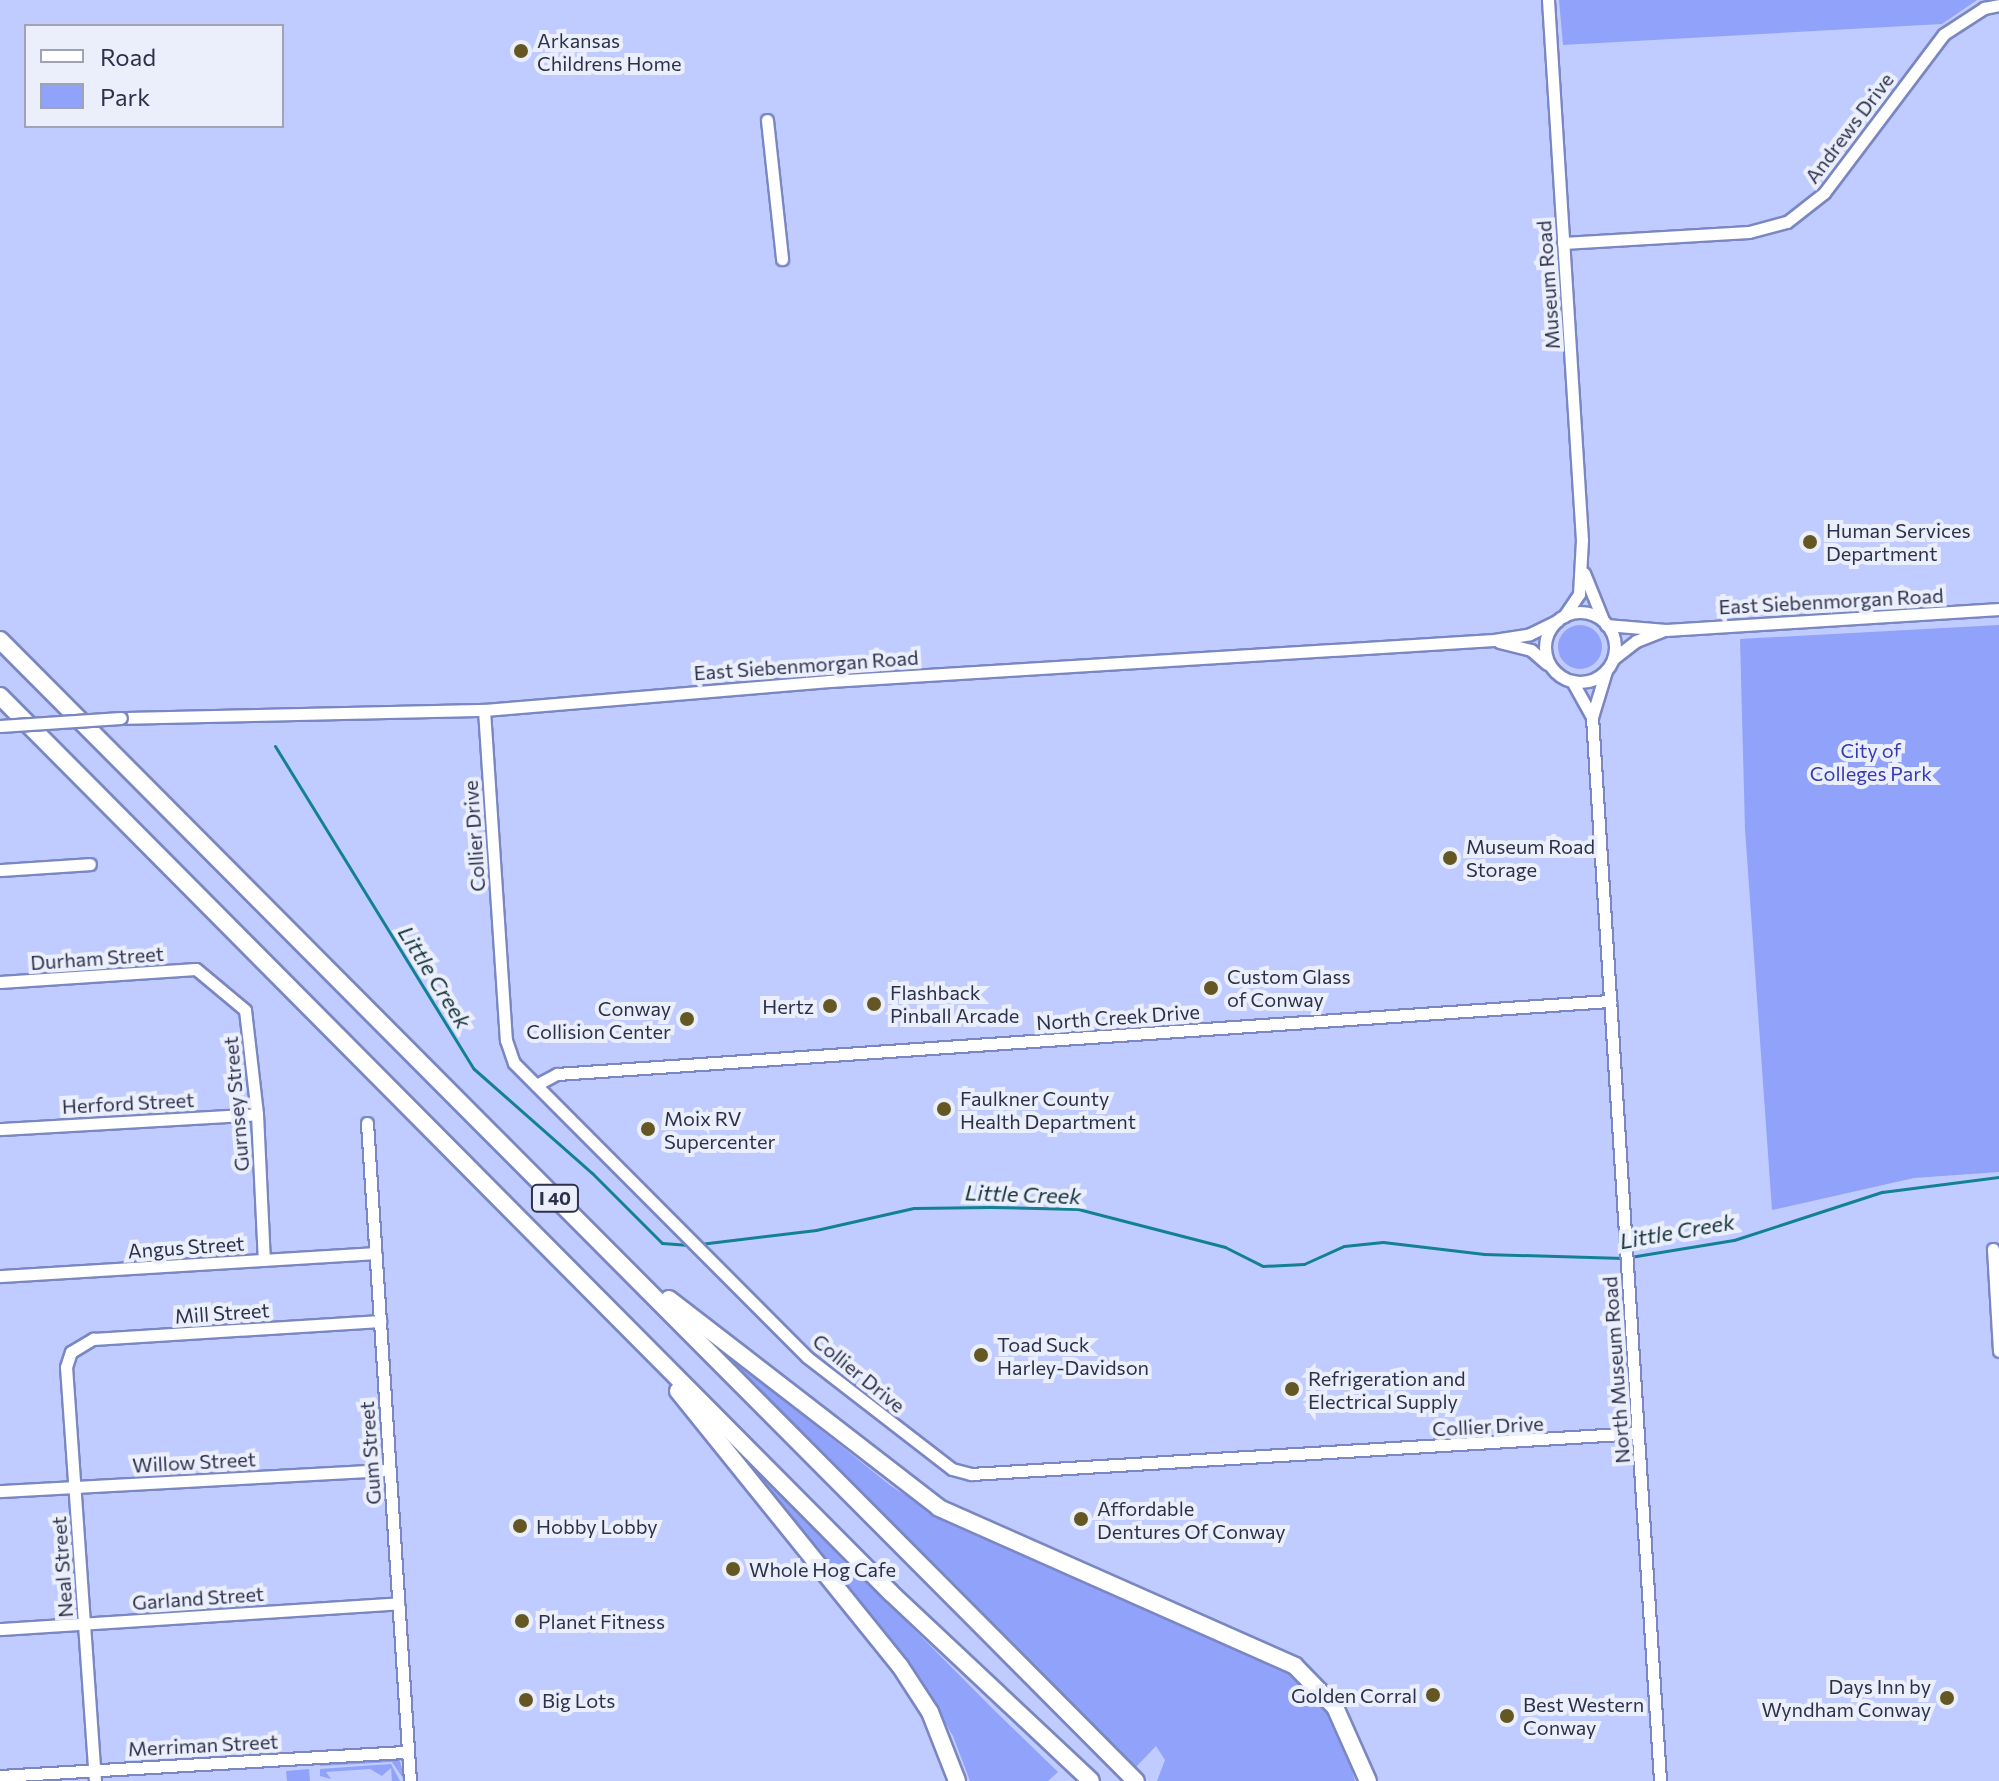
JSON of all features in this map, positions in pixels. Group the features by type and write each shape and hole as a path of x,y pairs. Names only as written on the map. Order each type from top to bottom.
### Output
{"highway":[{"name":"I 40","path":"0,640 1136,1781"},
{"name":"I 40","path":"0,696 891,1593 1091,1781"},
{"path":"609,1252 929,1502 1001,1540 1300,1670 1335,1707 1365,1779"},
{"path":"622,1321 900,1666 927,1707 950,1772 957,1781"}],"street":[{"name":"Museum Road","path":"1548,0 1582,569 1579,594 1560,618"},
{"name":"Andrews Drive","path":"1563,243 1749,232 1787,222 1824,193 1944,34 1984,8 1999,5"},
{"path":"767,120 782,259"},
{"name":"Museum Road","path":"1582,569 1605,623"},
{"name":"East Siebenmorgan Road","path":"1605,623 1666,630 1999,609"},
{"path":"1585,612 1605,623 1614,639 1613,659 1606,671 1590,681 1572,681 1551,668 1545,638 1560,618 1585,612"},
{"name":"East Siebenmorgan Road","path":"0,726 121,718 484,710 821,682 1494,640 1530,634 1560,618"},
{"name":"East Siebenmorgan Road","path":"1613,659 1636,641 1666,630"},
{"name":"East Siebenmorgan Road","path":"1494,640 1531,650 1551,668"},
{"name":"North Museum Road","path":"1606,671 1592,717 1660,1781"},
{"name":"North Museum Road","path":"1572,681 1592,717"},
{"name":"Collier Drive","path":"484,710 506,1040 514,1063 807,1357 959,1473 1638,1433"},
{"path":"0,870 90,864"},
{"name":"Durham Street","path":"0,982 196,969"},
{"name":"Gurnsey Street","path":"196,969 245,1010 257,1114 264,1260"},
{"name":"North Creek Drive","path":"536,1085 557,1074 1610,1001"},
{"name":"Herford Street","path":"0,1129 257,1114"},
{"name":"Gum Street","path":"367,1123 410,1781"},
{"path":"1993,1249 1999,1351"},
{"name":"Angus Street","path":"0,1276 375,1253"},
{"name":"Mill Street","path":"71,1352 93,1339 380,1321"},
{"name":"Neal Street","path":"71,1352 66,1367 95,1775"},
{"name":"Willow Street","path":"0,1491 389,1470"},
{"name":"Garland Street","path":"0,1629 398,1603"},
{"name":"Merriman Street","path":"0,1776 95,1775 408,1752"}],"green space":[{"path":"1559,0 1977,0 1942,24 1563,45"},
{"path":"1580,625 1596,631 1602,647 1596,663 1580,669 1564,663 1558,647 1564,631"},
{"name":"City of Colleges Park","path":"1999,625 1999,1172 1914,1178 1772,1210 1745,829 1740,639"},
{"path":"704,1336 891,1486 956,1527 1267,1659 1302,1680 1341,1733 1355,1781 1157,1781 1165,1760 1156,1746 1136,1767"},
{"path":"726,1440 1058,1772 1048,1781 970,1781 953,1736 917,1676"},
{"path":"399,1757 405,1781 392,1762 320,1766 322,1761"},
{"path":"391,1764 400,1781 392,1781 391,1768 382,1776 370,1769 326,1772 331,1779 320,1776 320,1769"},
{"path":"309,1769 310,1781 287,1781 286,1771"}],"waterway":[{"name":"Little Creek","path":"275,746 474,1069 592,1173 662,1243 689,1245"},
{"name":"Little Creek","path":"1630,1257 1734,1240 1882,1192 1999,1177"},
{"name":"Little Creek","path":"700,1244 816,1230 914,1208 990,1207 1078,1209 1225,1247 1263,1266 1304,1264 1344,1246 1383,1242 1484,1254 1623,1258"}],"place":[{"name":"Arkansas Childrens Home","path":"521,51"},
{"name":"Human Services Department","path":"1810,542"},
{"name":"Museum Road Storage","path":"1450,858"},
{"name":"Custom Glass of Conway","path":"1211,988"},
{"name":"Flashback Pinball Arcade","path":"874,1004"},
{"name":"Hertz","path":"830,1006"},
{"name":"Conway Collision Center","path":"687,1019"},
{"name":"Faulkner County Health Department","path":"944,1109"},
{"name":"Moix RV Supercenter","path":"648,1129"},
{"name":"Toad Suck Harley-Davidson","path":"981,1355"},
{"name":"Refrigeration and Electrical Supply","path":"1292,1389"},
{"name":"Affordable Dentures Of Conway","path":"1081,1519"},
{"name":"Hobby Lobby","path":"520,1526"},
{"name":"Whole Hog Cafe","path":"733,1569"},
{"name":"Planet Fitness","path":"522,1621"},
{"name":"Golden Corral","path":"1433,1695"},
{"name":"Days Inn by Wyndham Conway","path":"1947,1698"},
{"name":"Big Lots","path":"526,1700"},
{"name":"Best Western Conway","path":"1507,1716"}]}
